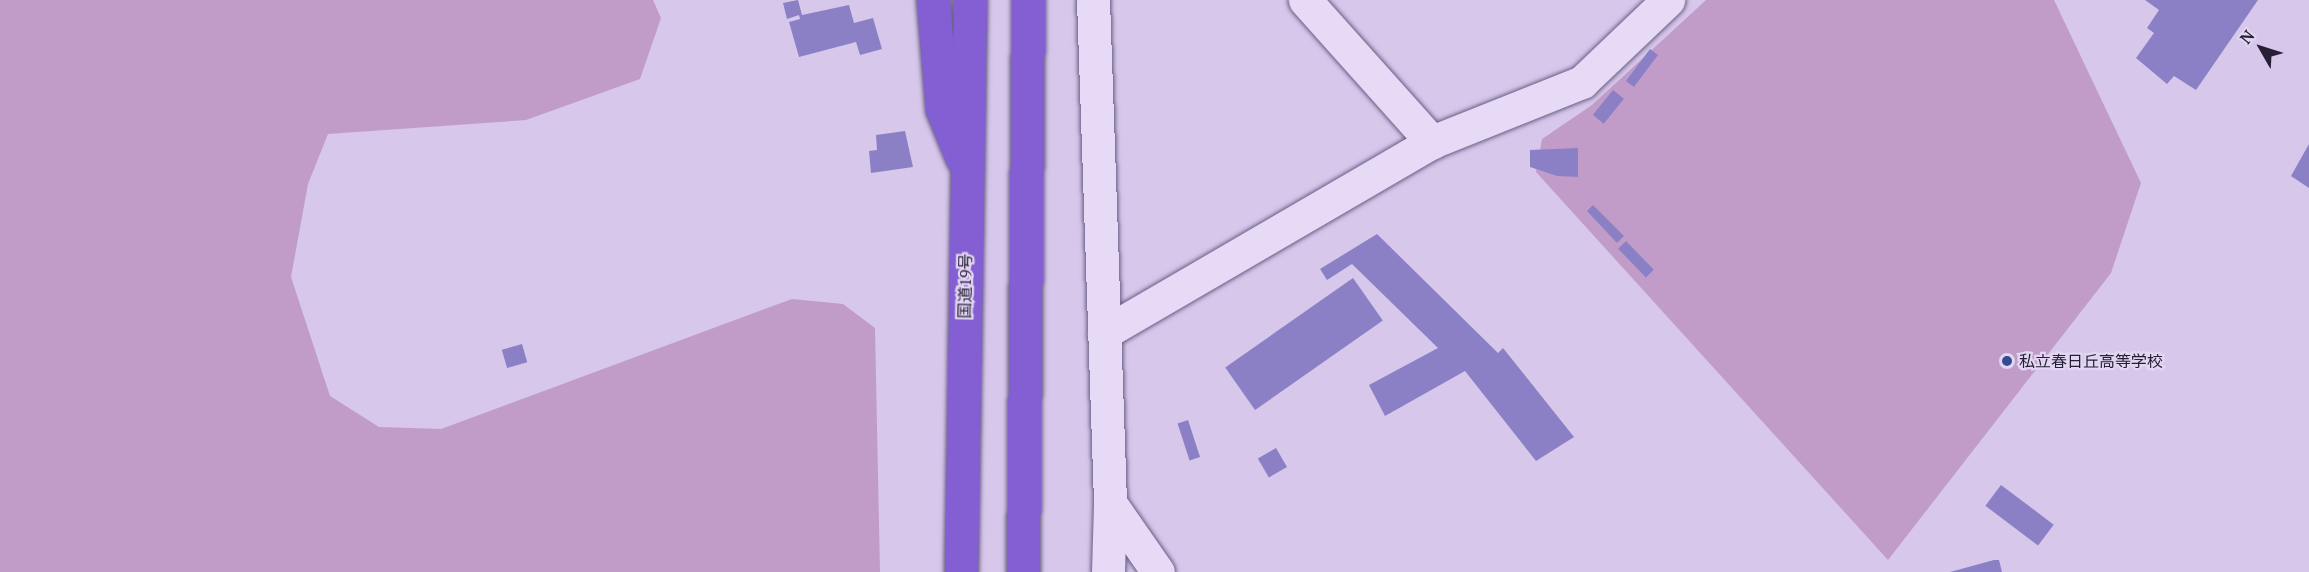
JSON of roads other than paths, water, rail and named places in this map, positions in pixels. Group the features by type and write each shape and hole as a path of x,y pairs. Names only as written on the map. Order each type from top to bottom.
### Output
{"highway":[{"path":"933,0 942,109 967,171"},
{"name":"国道19号","path":"961,572 970,0"},
{"path":"1023,572 1028,0"}],"street":[{"path":"1093,0 1110,503 1108,572"},
{"path":"1104,333 1432,142 1581,82 1668,0"},
{"path":"1321,6 1432,142"},
{"path":"1110,503 1158,572"}],"place":[{"name":"私立春日丘高等学校","path":"2007,361"}]}
